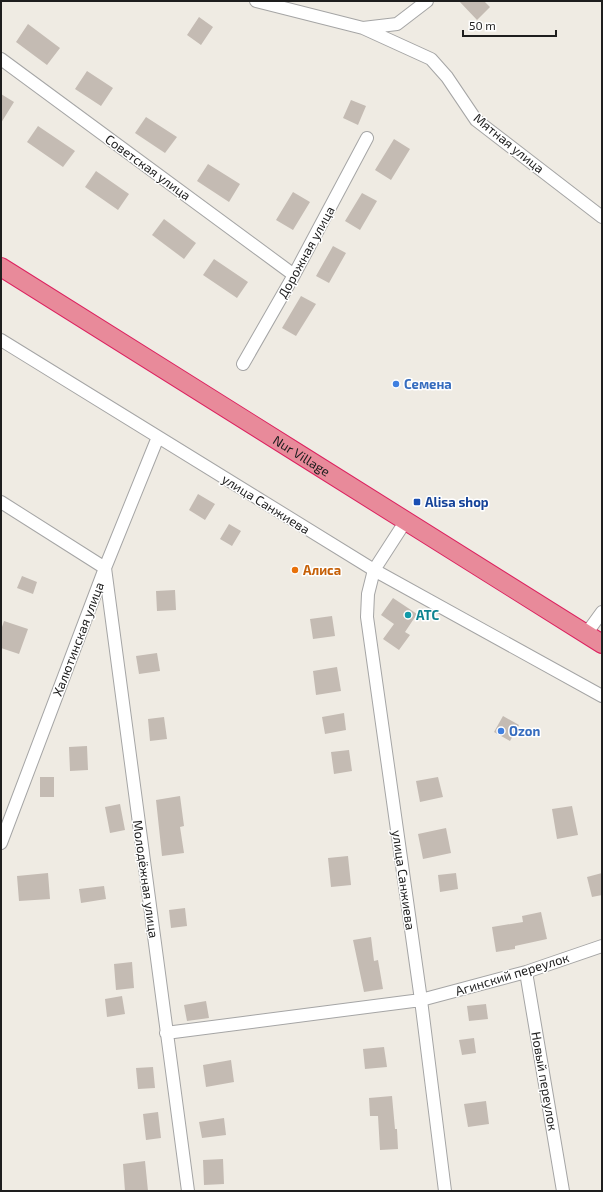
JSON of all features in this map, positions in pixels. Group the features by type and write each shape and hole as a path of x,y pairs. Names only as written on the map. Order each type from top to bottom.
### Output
{"highway":[{"name":"Nur Village","path":"1,266 201,390 406,522 602,644"}],"street":[{"path":"256,1 363,28 397,24 426,2"},
{"name":"Мятная улица","path":"363,28 431,59 447,77 476,120 602,217"},
{"name":"Советская улица","path":"1,59 294,275"},
{"name":"Дорожная улица","path":"243,364 294,275 367,138"},
{"name":"улица Санжиева","path":"1,340 374,570 602,696"},
{"name":"Халютинская улица","path":"1,843 105,568 158,437"},
{"path":"1,502 105,568"},
{"name":"улица Санжиева","path":"406,522 374,570 368,594 367,618 421,1000 445,1191"},
{"name":"Молодёжная улица","path":"105,568 188,1191"},
{"path":"586,634 602,612"},
{"name":"Агинский переулок","path":"166,1033 421,1000 526,972 602,946"},
{"name":"Новый переулок","path":"526,972 563,1191"}],"building":[{"path":"459,1 484,1 490,7 477,20"},
{"path":"199,17 213,27 201,45 187,35"},
{"path":"28,24 60,48 47,65 16,42"},
{"path":"87,71 113,88 101,106 75,89"},
{"path":"1,94 14,102 1,123"},
{"path":"351,100 366,106 358,125 343,118"},
{"path":"146,117 177,137 165,153 135,133"},
{"path":"38,126 75,151 63,167 27,142"},
{"path":"394,139 410,149 391,180 375,170"},
{"path":"208,164 240,184 229,202 197,181"},
{"path":"96,171 129,194 118,210 85,187"},
{"path":"293,192 310,202 293,230 276,220"},
{"path":"362,193 377,201 360,230 345,221"},
{"path":"164,219 196,243 184,259 152,235"},
{"path":"333,246 346,253 329,283 316,276"},
{"path":"214,259 248,282 237,298 203,275"},
{"path":"301,296 316,304 296,336 282,328"},
{"path":"198,494 215,504 205,520 189,510"},
{"path":"229,524 241,531 232,546 220,539"},
{"path":"22,576 37,582 33,594 17,588"},
{"path":"175,590 176,610 157,611 156,591"},
{"path":"393,598 417,614 405,632 410,635 399,650 383,639 394,624 381,615"},
{"path":"332,616 335,636 313,639 310,619"},
{"path":"4,621 28,629 19,654 1,648 1,630"},
{"path":"157,653 160,671 139,674 136,656"},
{"path":"337,667 341,691 316,695 313,671"},
{"path":"344,713 346,730 325,734 322,717"},
{"path":"503,716 519,725 510,741 494,732"},
{"path":"164,717 167,739 150,741 148,719"},
{"path":"87,746 88,770 70,771 69,747"},
{"path":"349,750 352,771 334,774 331,752"},
{"path":"40,777 54,777 54,797 40,797"},
{"path":"438,777 443,797 420,802 416,781"},
{"path":"180,796 184,826 180,827 184,853 162,856 156,800"},
{"path":"120,804 125,830 110,833 105,807"},
{"path":"572,806 578,835 557,839 552,809"},
{"path":"446,828 451,853 423,859 418,834"},
{"path":"348,856 351,885 331,887 328,858"},
{"path":"48,873 50,899 19,901 17,876"},
{"path":"456,873 458,889 440,892 438,875"},
{"path":"602,873 602,895 592,897 587,877"},
{"path":"104,886 106,899 81,903 79,889"},
{"path":"185,908 187,926 171,928 169,910"},
{"path":"541,912 547,939 515,946 515,949 496,952 492,927 523,922 522,916"},
{"path":"371,937 374,961 378,960 383,989 364,992 353,940"},
{"path":"132,962 134,988 116,990 114,964"},
{"path":"122,996 125,1014 107,1017 105,999"},
{"path":"206,1001 209,1018 187,1021 184,1005"},
{"path":"486,1004 488,1019 469,1021 467,1006"},
{"path":"474,1038 476,1053 462,1055 459,1040"},
{"path":"384,1047 387,1067 365,1069 363,1049"},
{"path":"231,1060 234,1082 206,1087 203,1065"},
{"path":"153,1067 155,1088 138,1089 136,1068"},
{"path":"392,1096 395,1129 397,1129 398,1149 380,1150 378,1116 370,1116 369,1098"},
{"path":"486,1101 489,1124 468,1127 464,1104"},
{"path":"158,1112 161,1138 146,1140 143,1114"},
{"path":"224,1118 226,1135 202,1138 199,1122"},
{"path":"223,1159 224,1184 204,1185 203,1160"},
{"path":"145,1161 148,1191 125,1191 123,1164"}],"place":[{"name":"Семена","path":"396,384"},
{"name":"Alisa shop","path":"417,502"},
{"name":"Алиса","path":"295,570"},
{"name":"АТС","path":"408,615"},
{"name":"Ozon","path":"501,731"}]}
